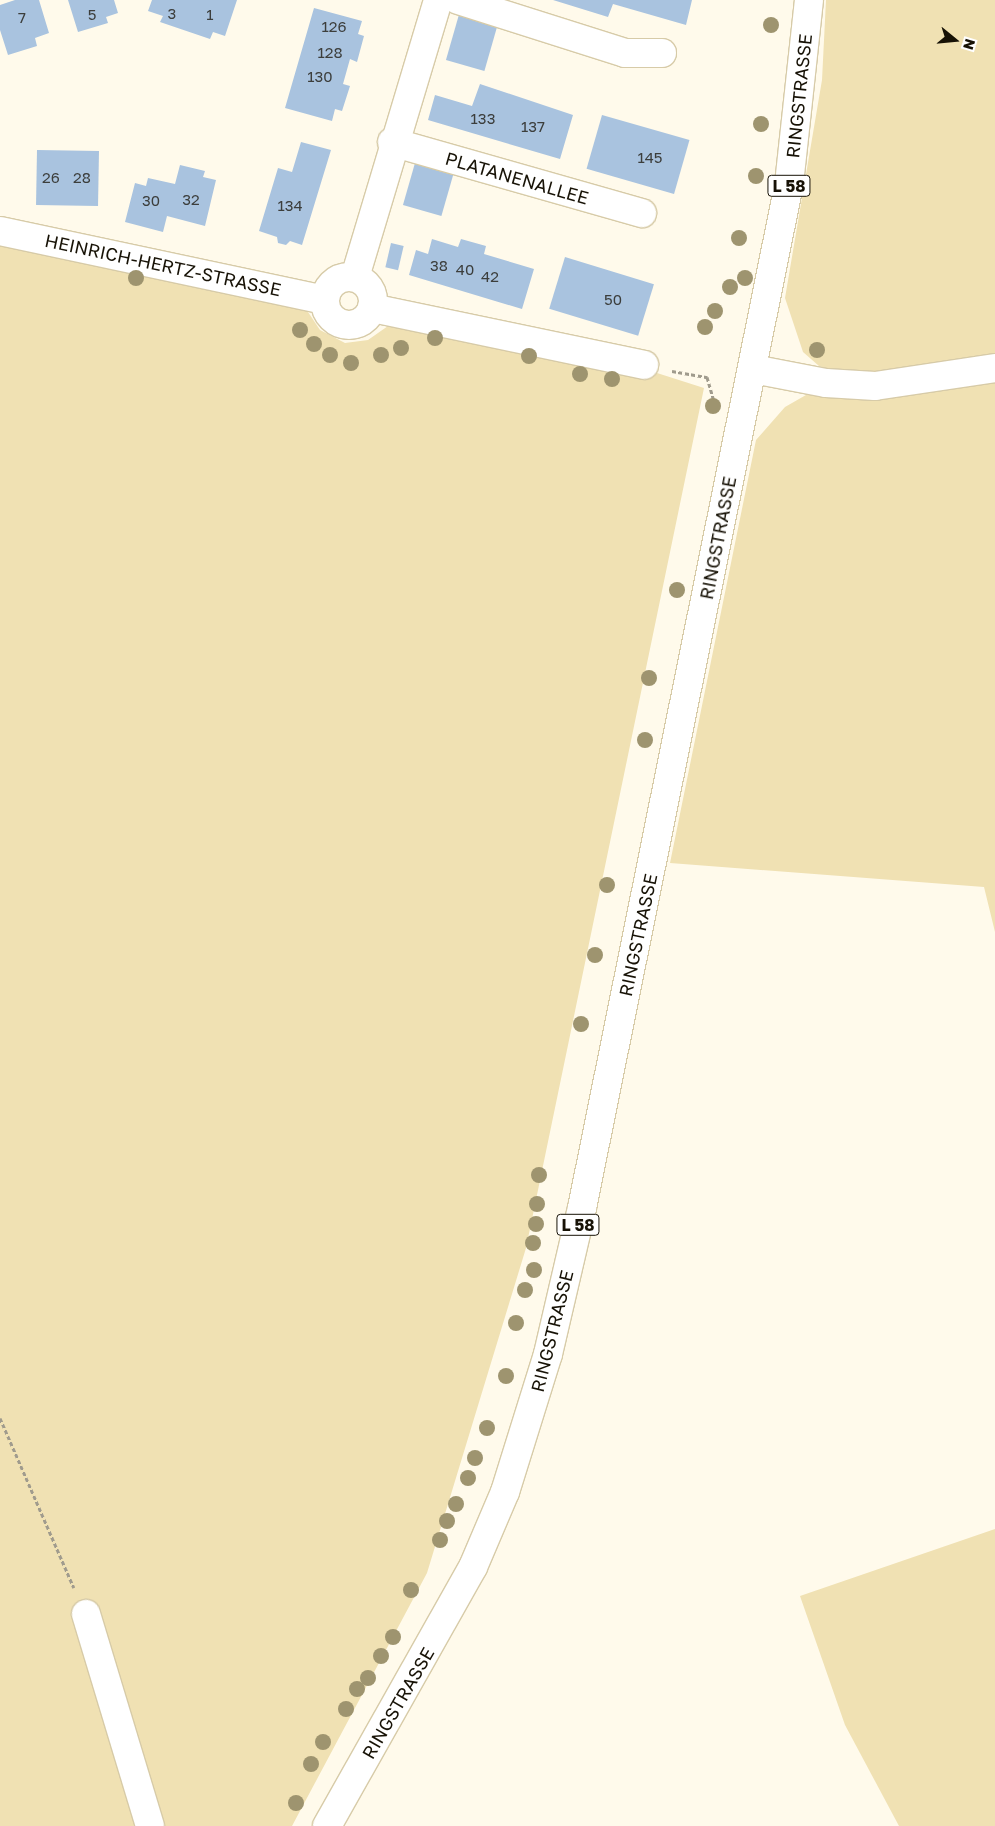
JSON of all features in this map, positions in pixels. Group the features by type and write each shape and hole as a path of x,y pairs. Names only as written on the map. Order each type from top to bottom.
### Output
{"main road":[{"path":"355,276 392,142 438,0"},
{"path":"458,0 625,53 662,53"},
{"name":"RINGSTRASSE","path":"327,1826 473,1567 505,1492 529,1420 582,1208 742,412 753,369 789,184 808,0"},
{"name":"PLATANENALLEE","path":"392,142 642,213"},
{"name":"HEINRICH-HERTZ-STRASSE","path":"0,231 325,300"},
{"path":"355,276 334,282 325,300 330,316 342,326 357,324 372,308"},
{"path":"355,276 368,286 372,308"},
{"path":"372,308 644,365"},
{"path":"753,369 826,383 875,386 995,368"},
{"path":"86,1614 150,1826"}],"path":[{"path":"644,365 708,377 714,403 742,412"},
{"path":"0,1418 86,1614"}],"shaded area":[{"path":"826,0 995,0 995,361 877,376 843,374 819,366 803,352 785,298 822,80"},
{"path":"0,238 306,309 320,330 345,343 368,340 388,326 467,334 610,358 704,388 526,1248 427,1573 292,1826 0,1826"},
{"path":"995,377 995,932 984,887 670,863 756,440 785,407 806,395 874,395"},
{"path":"995,1529 995,1826 899,1826 845,1725 800,1596"}],"building":[{"path":"15,0 39,0 49,33 35,38 37,46 8,55 0,30 0,5"},
{"path":"68,0 114,0 118,13 106,17 108,23 78,32"},
{"path":"152,0 237,0 225,36 213,32 210,39 160,22 163,16 148,11"},
{"path":"553,0 692,0 686,25 613,4 608,17"},
{"path":"314,8 362,21 358,34 364,36 357,62 350,59 343,84 350,86 342,111 335,109 332,121 285,108"},
{"path":"460,11 498,22 484,71 446,60"},
{"path":"480,84 573,115 560,159 428,120 435,95 472,106"},
{"path":"602,115 689,140 674,194 587,169"},
{"path":"301,142 331,150 302,245 290,241 286,245 278,243 277,237 259,231 278,168 292,172"},
{"path":"37,150 99,151 98,206 36,205"},
{"path":"417,156 455,167 441,216 403,205"},
{"path":"180,165 205,171 203,177 216,180 205,226 167,216 163,232 125,222 135,183 146,186 148,178 175,184"},
{"path":"432,239 458,247 461,239 486,246 484,254 534,269 522,309 409,275 416,250 428,254"},
{"path":"391,243 404,246 398,270 385,267"},
{"path":"565,257 654,284 638,336 549,309"}]}
